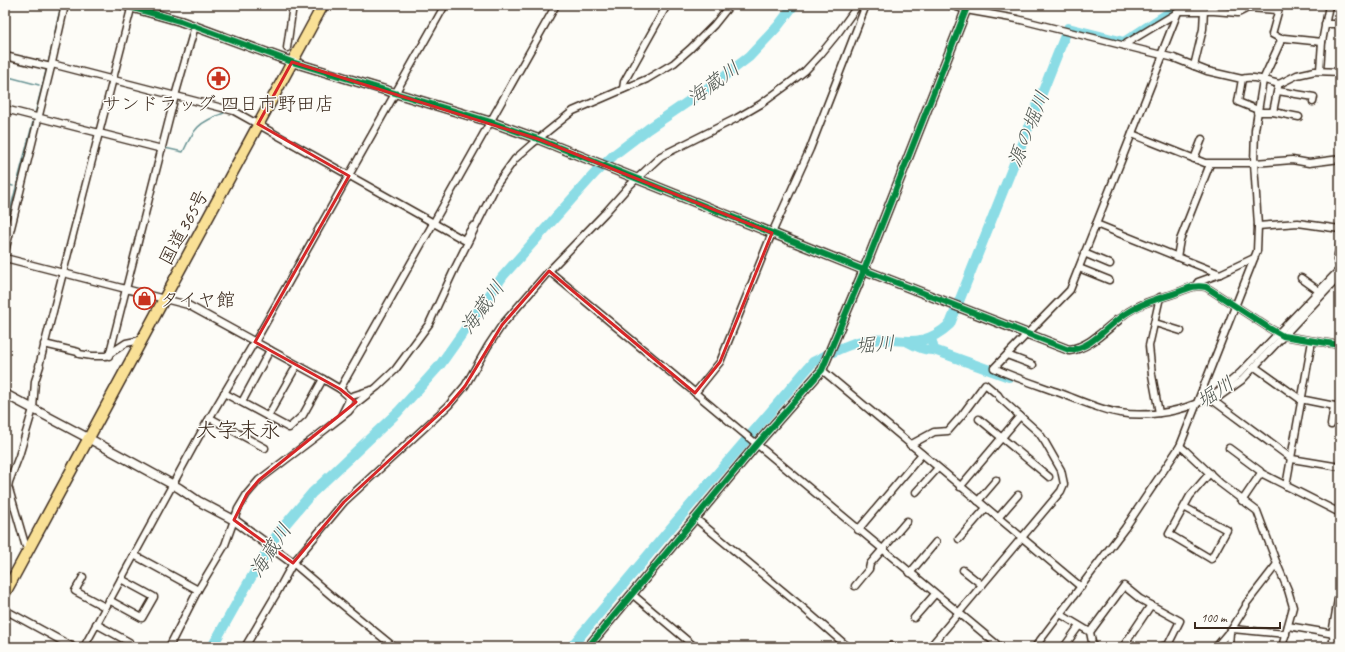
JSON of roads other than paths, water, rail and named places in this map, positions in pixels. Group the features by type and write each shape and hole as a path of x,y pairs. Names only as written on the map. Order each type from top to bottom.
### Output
{"highway":[{"name":"国道365号","path":"5,593 323,5"}],"street":[{"path":"5,252 65,5"},
{"path":"287,48 293,5"},
{"path":"84,647 172,485 224,393 255,342 445,5"},
{"path":"340,389 556,5"},
{"path":"623,89 624,82 667,5"},
{"path":"169,647 198,590 226,545 246,494 258,480 304,447 375,389 395,370 429,324 497,184 510,165 538,138 573,111 658,74 674,63 714,25 730,5"},
{"path":"245,647 293,562 344,502 448,406 465,386 502,324 549,270 605,213 636,178 661,156 737,118 767,100 805,71 838,33 858,5"},
{"path":"696,393 720,362 772,233 810,148 866,5"},
{"path":"950,5 968,7 1017,18 1162,55 1207,71 1242,79 1263,80 1278,87 1314,97 1313,102"},
{"path":"1320,70 1322,42 1329,5"},
{"path":"1333,5 1340,6"},
{"path":"5,502 10,478 26,436 33,409 35,381 112,80 129,6 195,26 292,62 491,122 538,138 864,270 1069,350 1075,350 1086,346 1132,310 1160,297 1174,294 1195,286 1206,287 1280,334 1340,345"},
{"path":"588,647 756,443 822,370 864,270 968,7"},
{"path":"1124,46 1126,43 1178,9 1238,13 1248,7 1279,8 1272,34 1281,39 1284,38 1322,42"},
{"path":"1178,9 1132,134 1070,290 994,368 1112,411 1134,415 1159,413 1195,406 1211,399 1242,380 1255,366 1280,334 1340,268 1337,260 1340,243"},
{"path":"1194,66 1202,29 1204,10"},
{"path":"1325,24 1340,24"},
{"path":"109,356 175,96 195,26"},
{"path":"1035,647 1138,509 1180,446 1257,251 1258,226 1254,163 1257,111 1263,80 1281,39"},
{"path":"5,56 43,66 51,66 112,80 234,111 464,240 483,212"},
{"path":"1273,112 1278,87 1302,73 1320,70 1340,72"},
{"path":"1242,79 1238,102 1257,111 1273,112 1299,117"},
{"path":"5,109 98,134 162,149"},
{"path":"1132,134 1210,164 1292,160 1309,163 1340,159"},
{"path":"1194,159 1202,140"},
{"path":"1177,257 1180,240 1210,164"},
{"path":"1258,226 1298,223 1340,229"},
{"path":"1096,224 1220,274"},
{"path":"1084,253 1110,264"},
{"path":"5,258 188,305 323,379 340,389 349,397"},
{"path":"1195,286 1198,282 1220,274 1254,258"},
{"path":"1079,268 1109,280"},
{"path":"549,270 858,530 1000,647"},
{"path":"1211,399 1340,276"},
{"path":"1301,278 1320,291"},
{"path":"1159,413 1152,375 1149,346 1160,297"},
{"path":"1155,323 1181,331"},
{"path":"44,344 78,352 79,354 109,356 126,343 141,340"},
{"path":"1286,486 1312,341"},
{"path":"242,402 270,350"},
{"path":"1007,355 1033,365"},
{"path":"268,416 297,365"},
{"path":"1255,366 1302,400 1337,406 1331,425"},
{"path":"822,370 1081,587"},
{"path":"224,393 289,428 303,415 323,379"},
{"path":"910,445 934,432 948,431 985,384 1039,433 1059,466 1064,484 1061,491 930,647"},
{"path":"349,397 375,389"},
{"path":"5,394 88,438 236,521 293,562 394,647"},
{"path":"339,418 348,402 349,397"},
{"path":"1211,399 1292,459 1340,467"},
{"path":"960,487 1020,416"},
{"path":"210,418 265,448"},
{"path":"979,419 1048,477"},
{"path":"1180,446 1242,501 1257,511 1288,590 1293,607 1282,647"},
{"path":"1229,448 1261,473 1340,513"},
{"path":"858,530 922,454"},
{"path":"916,492 938,468"},
{"path":"1184,507 1227,530 1212,559 1169,534 1190,496 1210,473"},
{"path":"1242,501 1261,473"},
{"path":"978,501 996,480"},
{"path":"9,488 23,539 28,550"},
{"path":"998,518 1018,495"},
{"path":"959,539 986,508"},
{"path":"695,518 848,647"},
{"path":"855,586 869,570 870,564 907,521"},
{"path":"910,573 936,542"},
{"path":"134,555 198,590"},
{"path":"1216,647 1226,634 1229,634 1246,604 1277,564"},
{"path":"963,570 982,585"},
{"path":"83,577 76,591 105,607"},
{"path":"109,600 142,618 154,597 121,579"},
{"path":"1093,647 1090,632 1124,586 1140,599 1180,621 1168,645 1159,647"},
{"path":"632,594 695,647"},
{"path":"914,618 935,594"},
{"path":"1332,647 1335,635 1338,599 1340,599"},
{"path":"1123,647 1151,605"},
{"path":"5,610 72,647"},
{"path":"1060,614 1090,632"},
{"path":"96,624 129,642"},
{"path":"1064,647 1079,626"},
{"path":"1288,626 1335,635"},
{"path":"1231,630 1286,634"},
{"path":"1229,647 1231,630"}],"waterway":[{"path":"48,64 61,5"},
{"name":"海蔵川","path":"212,647 278,533 312,493 398,412 440,365 503,276 596,172 615,154 648,129 711,86 749,57 778,26 794,5"},
{"name":"堀川","path":"571,647 813,362 843,347 862,341 875,339 918,341 939,333 950,324 1068,28 1124,42 1179,5"},
{"path":"35,114 47,67"},
{"path":"5,76 39,85"},
{"path":"165,148 183,152 194,131 198,127 224,113"},
{"path":"5,230 34,118"},
{"path":"5,184 13,186"},
{"path":"118,284 124,285"},
{"path":"134,288 161,295"},
{"name":"堀川","path":"931,338 934,350 1009,377"},
{"name":"堀川","path":"908,342 917,347 934,350"}],"place":[{"name":"サンドラッグ 四日市野田店","path":"218,78"},
{"name":"タイヤ館","path":"144,299"}],"district":[{"name":"大字末永","path":"238,430"}],"water label":[{"name":"源の堀川","path":"1028,129"}]}
